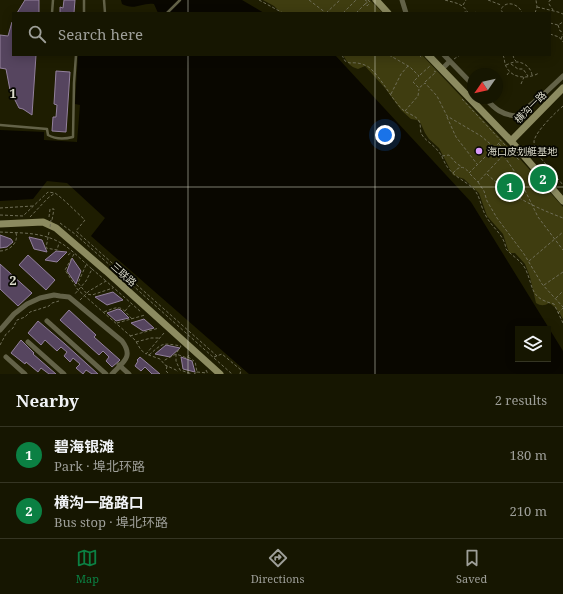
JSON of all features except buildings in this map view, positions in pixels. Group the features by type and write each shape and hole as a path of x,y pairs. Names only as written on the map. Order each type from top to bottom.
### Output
{"main road":[{"path":"374,0 387,12"},
{"path":"429,56 511,141 563,201"},
{"name":"横沟一路","path":"511,141 563,88"},
{"name":"三联路","path":"0,224 43,222 56,228 220,374"}],"street":[{"path":"402,0 406,12"},
{"path":"445,56 467,79"},
{"path":"442,69 450,61"},
{"path":"490,104 507,115 517,116 563,76"},
{"path":"0,330 17,312 35,300 54,295 69,297 122,341 126,347 128,352 127,356 112,374"},
{"path":"47,321 106,374"},
{"path":"28,342 64,374"},
{"path":"6,357 25,374"},
{"path":"119,365 129,374"}],"lane":[{"path":"52,12 53,0"},
{"path":"84,0 84,12"},
{"path":"104,0 105,12"},
{"path":"168,12 180,0"},
{"path":"0,125 47,129 50,137 73,137 76,56"}],"path":[{"path":"259,0 281,12"},
{"path":"267,4 269,0"},
{"path":"309,0 325,12"},
{"path":"327,12 340,0"},
{"path":"344,12 356,0"},
{"path":"358,11 368,2 365,0"},
{"path":"365,4 367,6 374,0"},
{"path":"444,0 463,5 467,11"},
{"path":"463,5 466,0"},
{"path":"488,0 501,6"},
{"path":"510,0 516,3 521,12"},
{"path":"535,12 537,7 536,0"},
{"path":"551,0 549,4 554,10"},
{"path":"501,6 506,1"},
{"path":"501,6 502,12"},
{"path":"537,7 554,10 563,14"},
{"path":"551,23 558,25 563,22"},
{"path":"558,25 560,31 563,33 561,40"},
{"path":"551,35 563,42"},
{"path":"342,56 345,61 350,63 354,62 369,67 397,103 419,121 421,134 438,150 452,173 472,188 478,196 486,216 501,234 506,249 520,261 526,270 537,297 543,301 554,304 563,323"},
{"path":"391,56 408,66 419,76"},
{"path":"450,61 458,56"},
{"path":"503,56 506,65 514,75 529,77 540,73"},
{"path":"513,56 517,62"},
{"path":"506,65 517,62 525,65 532,72 533,76"},
{"path":"510,63 518,69 523,69 529,77"},
{"path":"523,69 525,65"},
{"path":"391,94 401,74 408,66"},
{"path":"405,111 418,96 419,88 436,72 430,66 413,82 419,88"},
{"path":"507,75 510,71"},
{"path":"521,84 524,77"},
{"path":"425,82 437,96 456,137 478,165"},
{"path":"460,98 520,161"},
{"path":"563,106 544,124 534,140 536,151 563,185"},
{"path":"447,116 482,136 495,148"},
{"path":"469,174 500,141"},
{"path":"498,144 506,153"},
{"path":"478,182 509,150"},
{"path":"442,157 449,155 456,163 466,169 478,182 497,218 544,285 563,308 558,313"},
{"path":"504,156 519,178 538,217 563,250"},
{"path":"452,173 458,168 463,167"},
{"path":"487,174 508,192 532,205 563,218"},
{"path":"0,215 23,216 48,192 55,193 66,201 70,207 85,220 76,231 218,356"},
{"path":"28,219 48,198 55,193"},
{"path":"0,208 34,206"},
{"path":"52,220 48,219 50,209 54,209 52,220 46,248 57,250 59,242"},
{"path":"58,222 65,226 232,374"},
{"path":"0,232 34,233 59,242 145,315 117,323"},
{"path":"529,262 563,232"},
{"path":"0,251 4,251 15,242 17,237 16,233"},
{"path":"68,255 72,252"},
{"path":"74,254 65,270 78,290 117,323 146,354 156,357 167,366 176,370 178,373 180,370"},
{"path":"86,264 78,283 87,294 92,295 114,288"},
{"path":"72,299 86,281 92,269"},
{"path":"544,285 563,272"},
{"path":"77,303 106,281"},
{"path":"556,298 563,291"},
{"path":"0,345 6,334 13,328 17,320 25,317 30,312 60,301"},
{"path":"124,311 132,303"},
{"path":"103,312 117,307 121,308 132,319"},
{"path":"129,336 159,328"},
{"path":"146,354 165,332"},
{"path":"136,342 151,338 160,338"},
{"path":"176,342 181,346"},
{"path":"149,355 164,343 181,346"},
{"path":"162,361 176,354 181,346"},
{"path":"176,354 188,357 194,362 197,372"},
{"path":"176,354 176,361 180,370 193,374 197,372 208,374"},
{"path":"214,358 222,354 241,370 240,374"},
{"path":"167,366 166,372 169,374"},
{"path":"205,367 208,374"}],"shaded area":[{"path":"121,0 242,0 262,12 158,12 154,4 131,7 122,4"},
{"path":"263,0 370,0 382,12 280,12 274,6"},
{"path":"78,56 336,56 471,202 548,326 515,326 515,362 551,362 551,332 563,351 563,374 249,374 91,236 105,218 67,183 47,181 33,199 0,201 0,130 44,132 44,140 77,142 80,105 75,104"},
{"path":"344,56 423,56 563,207 563,319 554,306 549,303 546,305 539,305 536,303 530,277 525,264 515,253 509,253 503,234 487,216 479,193 464,179 453,175 439,148 429,139 421,124 417,120 411,119 401,110 385,88 365,66 358,69 351,66"}],"place":[{"name":"海口皮划艇基地","path":"479,151"},
{"name":"横沟一路路口","path":"543,179"},
{"name":"碧海银滩","path":"510,187"}]}
